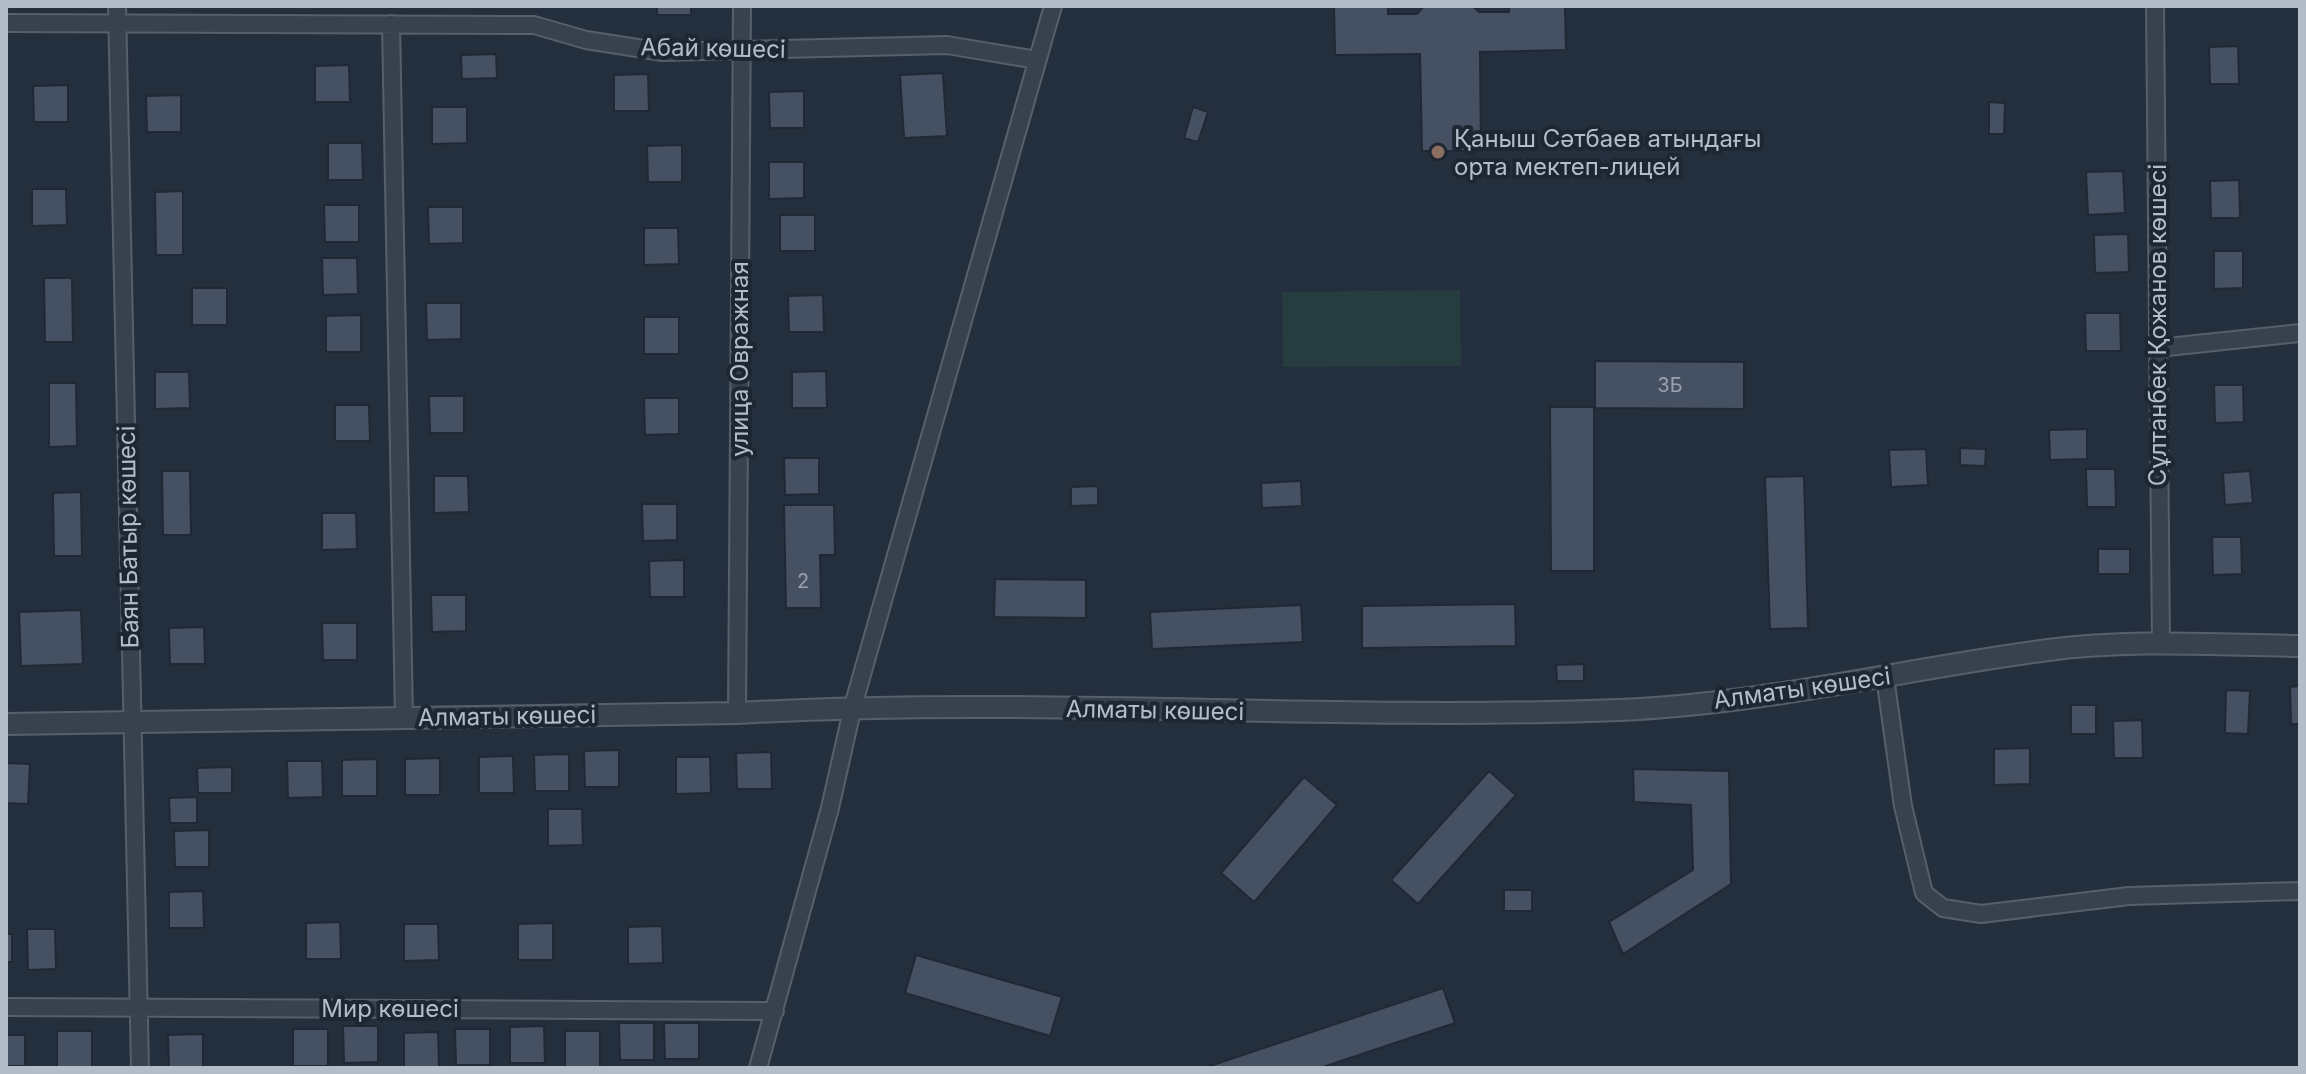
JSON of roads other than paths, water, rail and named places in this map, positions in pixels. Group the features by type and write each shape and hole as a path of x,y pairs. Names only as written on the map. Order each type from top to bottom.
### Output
{"street":[{"name":"Баян Батыр көшесі","path":"117,6 140,1068"},
{"name":"улица Овражная","path":"737,713 742,6"},
{"path":"758,1068 853,706 1053,6"},
{"name":"Сұлтанбек Қожанов көшесі","path":"2155,6 2161,644"},
{"name":"Абай көшесі","path":"6,23 534,25 586,40 663,52 742,52 880,44 947,45 1037,60"},
{"path":"391,24 404,718"},
{"path":"2158,348 2300,333"},
{"name":"Алматы көшесі","path":"6,724 737,713 853,706 1370,712 1621,710 1751,698 2051,650 2161,644 2300,646"},
{"path":"1885,677 1903,806 1924,893 1943,908 1981,914 2129,896 2300,891"},
{"name":"Мир көшесі","path":"6,1007 775,1011"}],"place":[{"name":"Қаныш Сәтбаев атындағы орта мектеп-лицей","path":"1438,152"}]}
